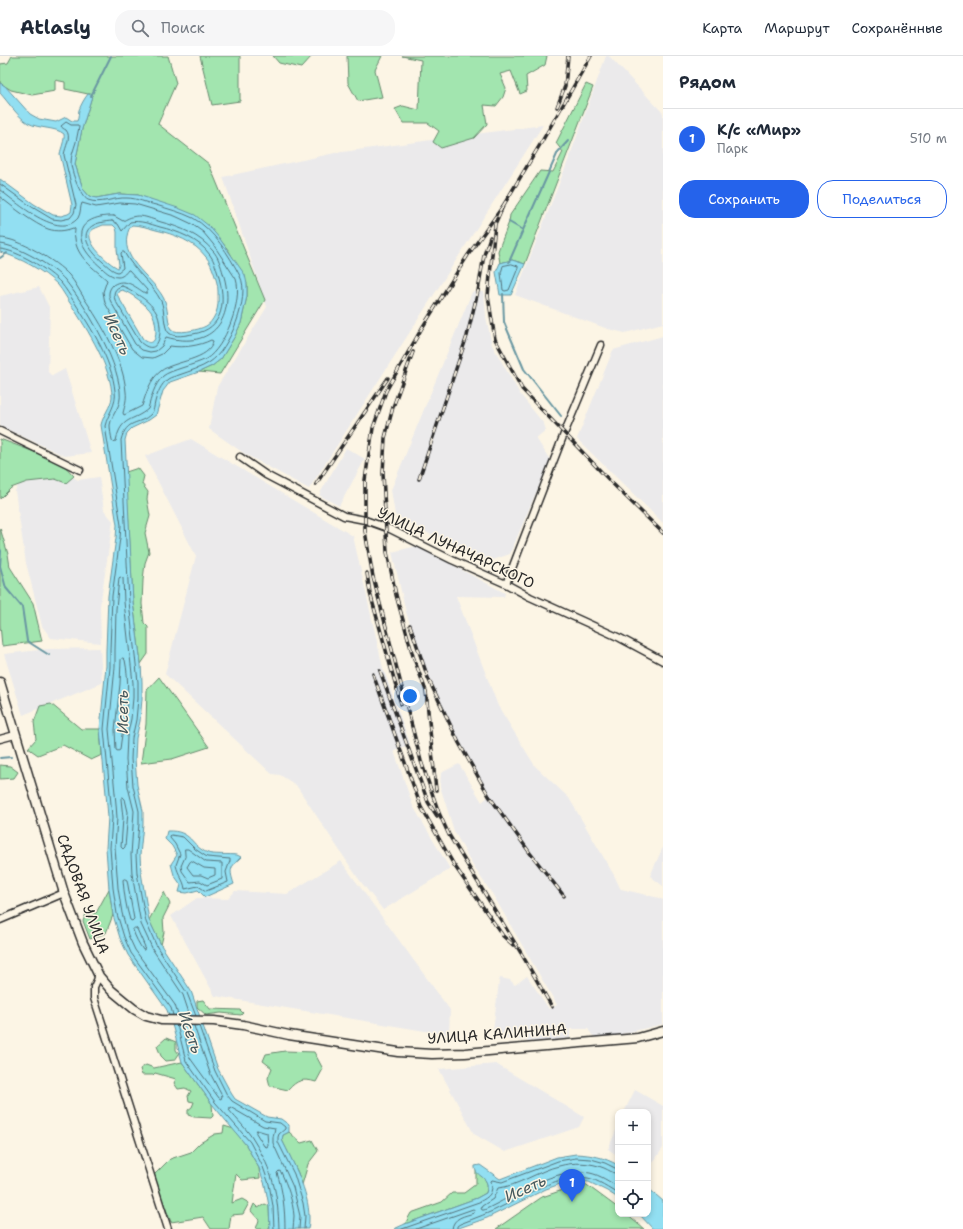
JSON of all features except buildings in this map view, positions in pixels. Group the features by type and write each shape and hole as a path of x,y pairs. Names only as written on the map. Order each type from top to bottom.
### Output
{"main road":[{"name":"САДОВАЯ УЛИЦА","path":"0,682 64,893 83,943 99,976"},
{"name":"УЛИЦА КАЛИНИНА","path":"99,976 111,990 134,1009 146,1016 161,1020 214,1021 348,1045 398,1052 432,1054 465,1053 638,1038 663,1031"}],"street":[{"path":"506,584 564,434 601,345"},
{"path":"0,431 80,470"},
{"name":"УЛИЦА ЛУНАЧАРСКОГО","path":"240,457 266,475 344,516 365,520 390,529 452,560 506,584 530,597 620,638 663,661"},
{"path":"0,740 15,735"},
{"path":"0,920 64,893"},
{"name":"САДОВАЯ УЛИЦА","path":"99,976 94,987 94,998 168,1229"}],"shaded area":[{"path":"606,56 609,56 663,113 663,323 625,333 608,329 515,295 568,161"},
{"path":"543,125 309,489 245,454 209,429 217,387 267,307 223,177 335,153"},
{"path":"39,287 50,309 48,372 52,376 65,369 91,453 65,456 0,426 0,296"},
{"path":"472,292 484,292 486,317 492,345 520,394 544,424 546,430 536,438 550,460 510,554 490,561 446,543 395,515 391,490"},
{"path":"663,336 663,523 577,439 613,350"},
{"path":"191,439 353,536 383,668 410,744 394,751 413,806 450,869 383,910 358,878 296,785 280,775 272,774 165,674 196,556 145,456"},
{"path":"346,448 365,459 339,506 319,495"},
{"path":"36,455 78,480 99,477 104,510 113,521 100,606 101,643 51,638 42,626 26,563 15,491"},
{"path":"417,546 505,593 504,597 456,596 498,706 535,766 569,798 620,888 663,900 663,1024 599,1038 592,1035 588,1029 570,1029 570,1038 542,1042 492,1038 500,978 510,980 515,985 527,976 549,1009 557,1005 493,895 473,866 454,831 440,786 441,773 459,764 482,802 489,796 459,743 428,678 406,612 392,552"},
{"path":"100,648 102,683 23,715 4,654 48,649"},
{"path":"663,847 663,886 650,876"},
{"path":"341,861 450,1010 449,1035 215,996 171,916 197,898 228,899 235,891 287,894"},
{"path":"496,1064 584,1117 579,1127 505,1152 474,1134 439,1069"},
{"path":"635,1090 663,1106 663,1148 651,1166 651,1109 626,1109"},
{"path":"615,1133 615,1154 608,1149"}],"green space":[{"path":"12,56 168,56 176,83 158,124 209,164 265,300 220,374 199,372 212,366 221,359 241,323 247,296 247,284 229,251 209,226 138,195 119,194 96,198 89,196 83,189 75,164 82,129 92,96 90,94 65,89 65,82 55,80 55,91 32,95 11,90 0,83 0,64 8,63"},
{"path":"200,56 240,56 240,101 212,105"},
{"path":"273,56 312,56 301,68 279,63"},
{"path":"347,56 382,56 375,70 382,97 358,101 348,83"},
{"path":"402,56 547,56 545,65 526,76 527,91 520,94 511,71 500,74 506,88 503,97 496,106 484,105 487,124 474,138 441,148 433,142 439,131 428,123 403,123 395,109 403,106 419,110 421,60"},
{"path":"586,84 593,87 525,264 512,260 500,263 498,251 509,222 510,215 540,171 553,172 563,152 556,143"},
{"path":"0,439 61,462 74,476 66,483 55,479 27,482 11,488 0,499"},
{"path":"138,468 144,476 142,484 148,492 147,499 150,516 145,533 149,552 145,563 142,604 144,623 148,627 148,654 141,664 133,602 126,472"},
{"path":"0,528 8,554 10,567 33,603 42,641 2,646 0,624"},
{"path":"159,677 209,747 172,759 141,763 146,724 147,690"},
{"path":"51,704 81,729 100,729 102,755 91,760 63,745 38,755 28,748 36,739 34,722 40,706"},
{"path":"0,765 10,766 18,772 14,778 0,779"},
{"path":"109,889 113,915 106,933 90,939 83,921 86,914 96,913"},
{"path":"164,892 170,904 163,918 164,932 161,945 149,920"},
{"path":"203,1000 210,1009 240,1010 243,1013 241,1015 221,1013 206,1015 197,1007 197,1001"},
{"path":"166,1038 176,1042 176,1050 179,1054 175,1060 166,1061 161,1056 157,1046"},
{"path":"285,1051 314,1052 323,1069 316,1082 307,1080 300,1081 288,1090 270,1086 268,1078 272,1068 263,1061 266,1054"},
{"path":"182,1062 212,1104 213,1116 211,1118 194,1117 188,1115 188,1110 192,1107 194,1102 189,1101 188,1096 191,1091 185,1088 178,1089 174,1083 176,1079 155,1073 153,1075 142,1075 140,1069 146,1065 154,1068"},
{"path":"224,1126 234,1129 246,1145 259,1168 260,1178 242,1180 236,1174 232,1203 242,1199 249,1203 243,1214 231,1215 229,1229 211,1229 203,1217 171,1222 153,1176 170,1159 191,1152 200,1143 215,1134 223,1133"},
{"path":"289,1132 301,1143 312,1140 318,1151 308,1164 302,1185 298,1173 282,1140 283,1135"},
{"path":"476,1171 487,1183 486,1193 477,1198 405,1224 411,1213 442,1202 452,1193 464,1193 476,1184"},
{"path":"584,1183 615,1206 615,1217 630,1217 644,1229 496,1229 542,1197"},
{"path":"254,1204 258,1208 265,1204 269,1206 270,1229 256,1229 259,1220 251,1211"}],"water":[{"name":"Исеть","path":"0,83 5,86 30,114 39,119 56,122 66,117 72,121 77,121 79,110 83,102 88,94 92,94 82,129 75,164 83,189 89,196 96,198 119,194 138,195 195,215 209,226 220,239 245,275 247,296 241,323 221,359 212,366 199,372 170,382 163,391 156,415 132,428 127,433 125,440 133,602 142,682 140,721 136,738 135,759 137,785 143,811 140,855 141,872 149,920 161,945 191,991 218,1069 231,1093 235,1099 267,1117 281,1119 289,1125 289,1132 283,1135 282,1140 300,1177 303,1187 308,1207 308,1229 270,1229 269,1206 265,1185 259,1168 246,1145 212,1104 182,1062 167,1010 128,955 120,938 113,915 109,889 106,848 108,817 100,729 106,666 108,596 117,525 101,425 111,401 111,386 98,349 58,285 31,265 0,252 0,179 34,204 53,215 61,216 68,214 71,212 72,205 60,154 64,134 57,130 28,123 17,113 0,93","holes":["103,225 113,225 116,228 118,268 98,252 91,241 91,231","132,225 141,226 177,236 184,239 201,252 212,267 218,289 218,306 210,323 203,328 188,331 178,332 171,329 164,299 129,254 127,245 129,230","122,290 134,296 152,313 156,328 155,339 152,342 148,342 143,339 119,298 117,294"]},
{"path":"512,260 525,264 511,295 500,295 496,272 500,263"},
{"path":"167,831 182,833 202,850 208,853 237,855 241,857 233,866 231,872 234,884 205,897 198,890 187,893 179,892 181,885 174,875 171,864 177,855 172,846 165,839"},
{"name":"Исеть","path":"576,1154 588,1155 608,1160 615,1164 615,1196 589,1182 577,1181 563,1183 546,1189 487,1218 456,1229 394,1229 477,1198 486,1193 487,1183 477,1173 475,1166 480,1165 500,1179 557,1157"},
{"path":"651,1191 663,1201 663,1229 653,1229 642,1217 651,1217"}],"waterway":[{"path":"91,96 111,56"},
{"path":"509,222 523,230 558,152 568,141"},
{"path":"509,262 523,230"},
{"path":"0,258 7,253"},
{"path":"503,294 504,322 524,369 561,416"},
{"path":"0,549 0,566 6,588 22,607 27,641 49,655"},
{"path":"0,758 11,757"}],"railway":[{"path":"557,107 565,86 568,56"},
{"path":"591,56 503,206 495,224 488,296 495,339 522,389 613,484 663,533"},
{"path":"503,206 468,255 422,328 386,391 373,428 365,480 365,531 373,577 421,761 439,813 449,835 552,1007"},
{"path":"419,479 467,336 478,291 484,255 490,237"},
{"path":"413,352 393,407 385,438 383,473 387,552 396,595 413,656 426,691 436,790"},
{"path":"316,484 388,378"},
{"path":"367,573 370,593 401,704"},
{"path":"410,625 428,678 459,743 489,796 530,853 564,896"},
{"path":"380,671 428,802 437,816"},
{"path":"373,674 421,807 454,865 503,936 513,945"}],"place":[{"name":"К/с «Мир»","path":"572,1202"}]}
